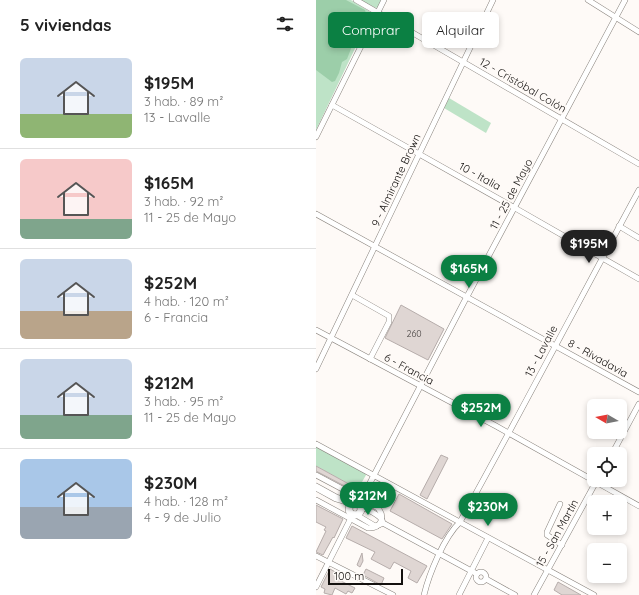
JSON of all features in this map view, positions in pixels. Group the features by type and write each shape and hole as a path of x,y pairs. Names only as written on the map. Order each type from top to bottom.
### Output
{"main road":[{"path":"316,487 355,509"}],"street":[{"name":"12 - Cristóbal Colón","path":"356,0 378,12"},
{"path":"378,12 384,0"},
{"name":"9 - Almirante Brown","path":"316,369 493,0"},
{"path":"588,0 639,32"},
{"name":"11 - 25 de Mayo","path":"316,587 466,297 625,0"},
{"name":"12 - Cristóbal Colón","path":"414,33 639,164"},
{"path":"316,137 360,48"},
{"name":"10 - Italia","path":"332,105 639,280"},
{"name":"13 - Lavalle","path":"424,595 433,568 451,533 460,522 509,434 639,190"},
{"name":"8 - Rivadavia","path":"316,214 639,392"},
{"path":"619,226 639,238"},
{"path":"352,295 389,316 389,322 370,359"},
{"name":"6 - Francia","path":"316,330 587,476"},
{"path":"616,447 639,404"},
{"path":"316,444 594,595"},
{"path":"316,475 375,526 381,522"},
{"name":"15 - San Martín","path":"534,595 594,487"},
{"name":"6 - Francia","path":"607,487 639,506"},
{"path":"316,500 379,515 381,522 477,574 476,578 479,582 486,580 515,595"},
{"path":"560,504 547,535 562,545"},
{"path":"459,595 488,538"},
{"path":"316,556 393,595"}],"green space":[{"path":"316,0 351,0 370,12 328,12 328,48 355,48 316,130"},
{"path":"316,0 346,0 365,10 366,12 328,12 328,48 351,48 347,59 342,62 335,81 332,82 316,70"},
{"path":"359,0 381,0 376,8"},
{"path":"449,98 491,123 486,133 444,108"},
{"path":"316,446 365,473 366,475 358,489 316,466"}],"building":[{"path":"401,305 444,329 428,360 385,338"},
{"path":"441,455 448,458 427,499 420,495"},
{"path":"316,466 358,489 356,492 316,471"},
{"path":"399,494 452,524 442,539 390,511"},
{"path":"316,505 343,519 334,538 333,537 323,555 316,552 326,531 324,530 326,527 316,522"},
{"path":"352,526 427,566 417,583 408,578 411,571 394,562 390,569 371,559 375,552 346,538"},
{"path":"362,553 363,561 360,567 357,565"},
{"path":"330,569 339,574 339,580 355,588 352,593 348,591 346,594 335,588 332,595 324,593 325,589 321,587"},
{"path":"366,569 384,578 381,585 363,575"},
{"path":"558,582 581,595 562,595 554,590"}]}
